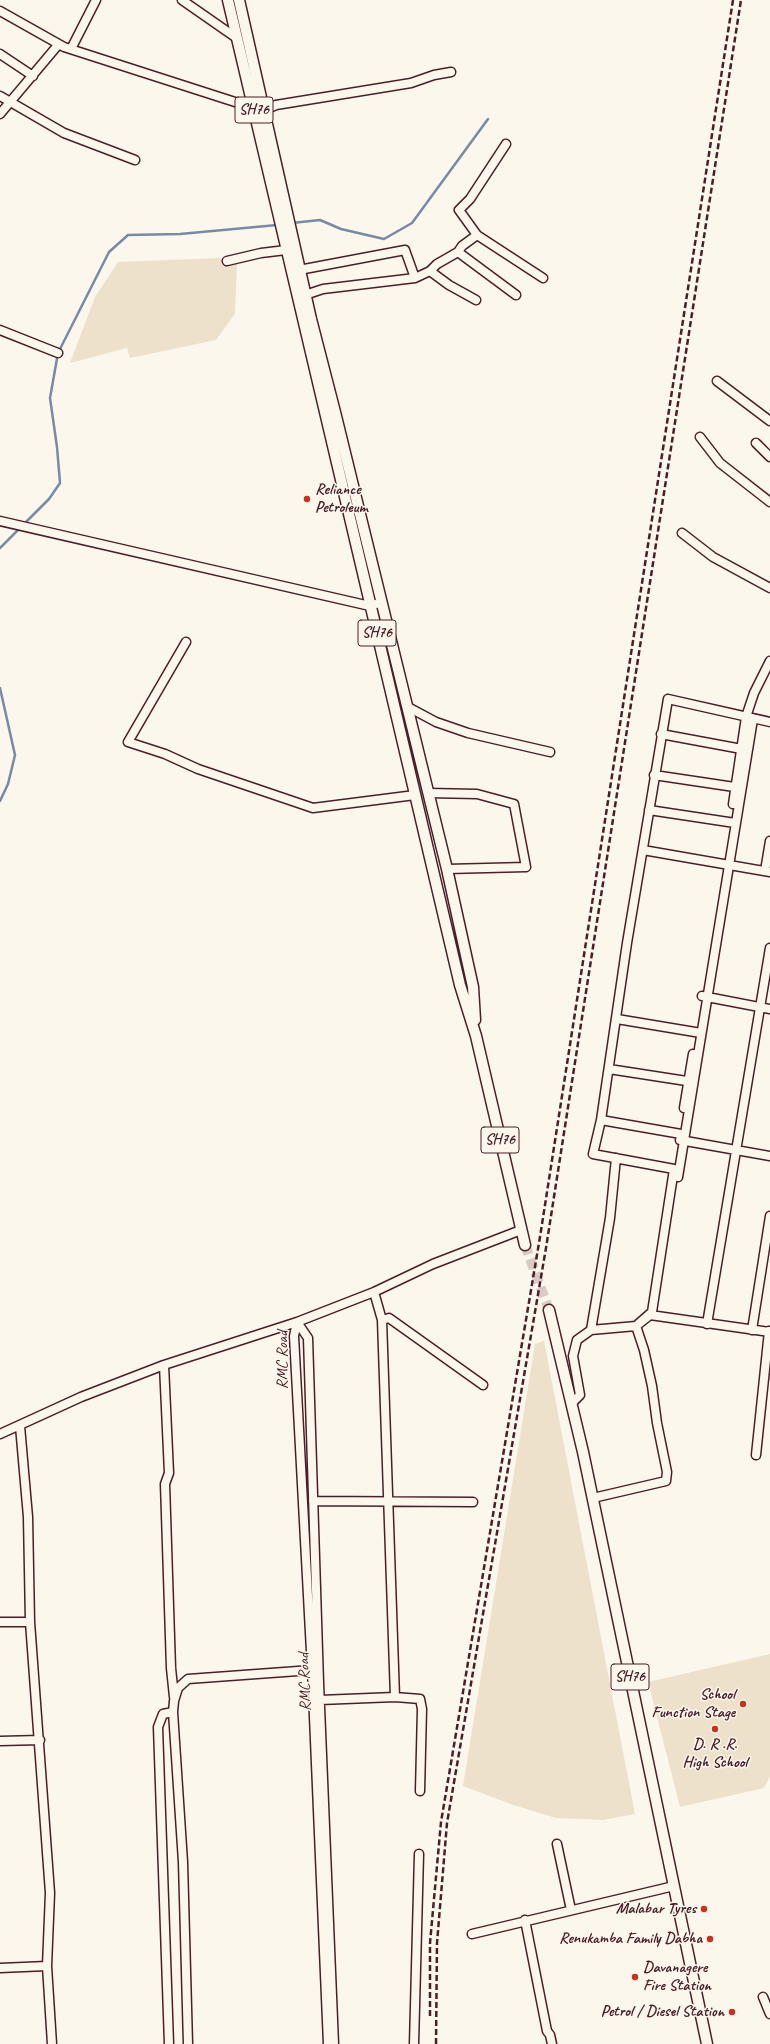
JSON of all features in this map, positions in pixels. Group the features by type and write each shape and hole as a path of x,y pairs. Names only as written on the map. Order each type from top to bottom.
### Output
{"main road":[{"name":"SH76","path":"228,0 258,110 284,224 286,250 460,985 476,1036 524,1245"},
{"path":"239,0 258,110"},
{"path":"284,224 299,270 447,869 473,987 476,1036"},
{"path":"418,807 431,804"},
{"name":"SH76","path":"549,1310 572,1403 593,1498 707,2044"}],"street":[{"path":"71,50 96,0"},
{"path":"182,0 238,39"},
{"path":"0,11 58,45 71,50 258,110 276,105 411,83 451,72"},
{"path":"0,114 58,45"},
{"path":"0,54 33,76"},
{"path":"0,96 64,133 135,160"},
{"path":"506,144 470,199 459,210 477,235 543,278"},
{"path":"305,294 323,289 415,278 430,271 437,264 458,252 462,246 477,235"},
{"path":"227,261 261,253 286,250"},
{"path":"299,270 405,250 415,278"},
{"path":"458,252 516,295"},
{"path":"430,271 449,285 458,288 476,300"},
{"path":"0,330 58,353"},
{"path":"717,381 770,422"},
{"path":"700,437 720,463 770,502"},
{"path":"756,444 770,457"},
{"path":"0,521 370,606 382,602"},
{"path":"682,533 713,557 770,588"},
{"path":"186,642 128,742 165,754 198,769 313,808 415,795"},
{"path":"656,1316 681,1138 739,788 749,718 754,693 770,661"},
{"path":"677,1169 592,1154 601,1120 654,775 668,698 770,722"},
{"path":"408,707 436,722 468,734 550,752"},
{"path":"661,734 745,749"},
{"path":"654,775 739,788"},
{"path":"428,793 477,794 514,804 526,867 447,869"},
{"path":"649,810 733,822"},
{"path":"643,850 768,869 770,840"},
{"path":"707,1324 770,948"},
{"path":"704,997 770,1009"},
{"path":"617,1019 699,1033"},
{"path":"609,1069 691,1082"},
{"path":"601,1120 735,1150 770,1156"},
{"path":"591,1330 610,1218 616,1158"},
{"path":"636,1326 652,1312 677,1169"},
{"path":"752,1330 770,1216"},
{"name":"RMC Road","path":"297,1322 374,1292 433,1264 521,1230"},
{"path":"374,1292 382,1320 395,1696"},
{"path":"572,1403 580,1395 573,1356 577,1340 591,1330 636,1326 650,1315 770,1332 756,1455"},
{"path":"382,1320 389,1318 483,1385"},
{"path":"0,1434 81,1397 164,1365 297,1322"},
{"name":"RMC Road","path":"297,1322 308,1338 320,1700 334,2044"},
{"name":"RMC Road","path":"297,1322 294,1336 312,1670 328,2044"},
{"path":"593,1498 666,1482 666,1465 657,1423 652,1386 644,1350 636,1326"},
{"path":"164,1365 169,1473 165,1484 165,1492 171,1668 183,1862 188,2044"},
{"path":"20,1426 28,1517 30,1622 40,1740 50,1893 47,1966 52,2044"},
{"path":"313,1501 473,1502"},
{"path":"0,1622 30,1622"},
{"path":"174,1701 178,1688 188,1679 312,1670"},
{"path":"320,1700 395,1696 420,1699 422,1709 420,1791"},
{"path":"169,2044 158,1727 163,1714 173,1712"},
{"path":"0,1741 40,1740"},
{"path":"557,1844 571,1910"},
{"path":"414,2044 419,1854"},
{"path":"472,1934 525,1920 674,1886"},
{"path":"525,1920 547,2031 552,2044"},
{"path":"0,1968 47,1966"},
{"path":"763,1997 770,2014"}],"shaded area":[{"path":"219,258 237,264 235,314 216,340 130,358 127,348 70,363 95,297 118,262"},
{"path":"544,1341 635,1814 603,1820 556,1818 513,1805 463,1786 535,1344"},
{"name":"D. R .R. High School","path":"770,1654 770,1776 764,1788 680,1807 648,1682"}],"waterway":[{"path":"292,223 320,220 341,229 384,239 412,223 488,119"},
{"path":"23,525 49,499 60,483 57,447 50,398 58,353 109,252 128,235 180,234 277,225"},
{"path":"0,548 20,528"},
{"path":"0,688 15,755 8,784 0,801"}],"tunnel":[{"path":"525,1245 549,1310"}],"railway":[{"path":"430,2016 430,1943 441,1822 540,1237 733,0"},
{"path":"436,2044 437,1943 447,1823 546,1248 741,0"}],"place":[{"name":"Reliance Petroleum","path":"307,499"},
{"name":"School Function Stage","path":"743,1704"},
{"name":"D. R .R. High School","path":"715,1729"},
{"name":"Malabar Tyres","path":"704,1909"},
{"name":"Renukamba Family Dabha","path":"710,1939"},
{"name":"Davanagere Fire Station","path":"635,1977"},
{"name":"Petrol / Diesel Station","path":"732,2012"}]}
